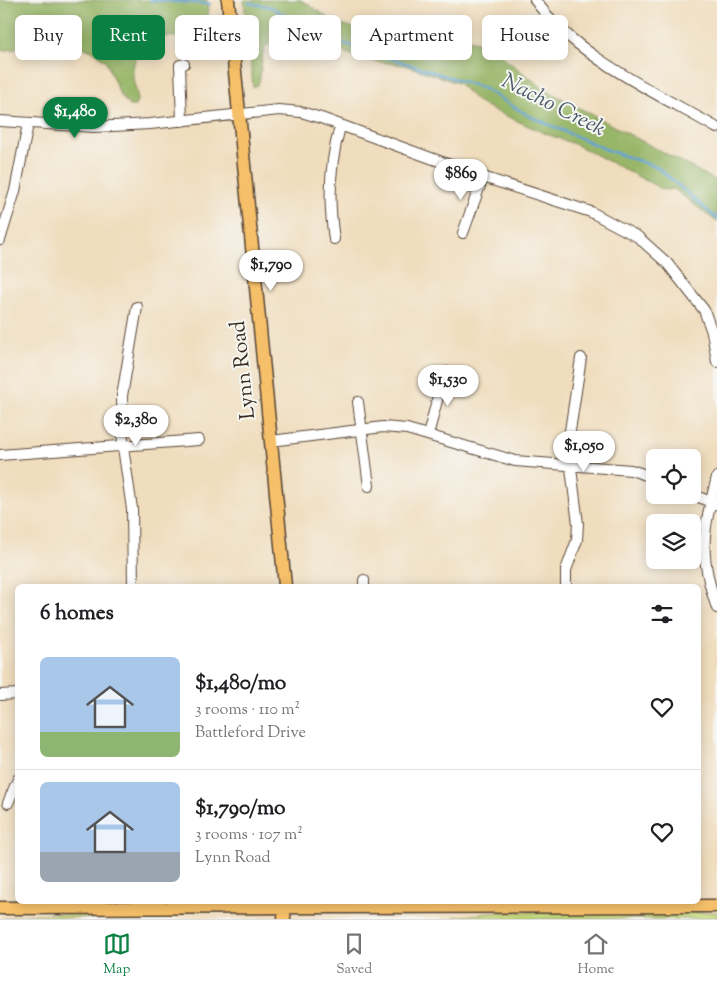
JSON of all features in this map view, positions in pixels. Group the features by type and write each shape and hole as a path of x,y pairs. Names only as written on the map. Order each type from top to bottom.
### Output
{"main road":[{"name":"Lynn Road","path":"228,0 285,584"},
{"path":"0,908 207,904 285,909 512,904 717,906"}],"street":[{"path":"535,0 560,29 588,52 717,128"},
{"path":"182,121 179,74 180,64 184,64"},
{"path":"0,120 28,124 94,127 182,121 279,110 301,112 482,177 591,212 638,237 667,263 704,310 712,332 717,362"},
{"path":"0,240 15,191 28,124"},
{"path":"334,239 330,214 330,170 340,127"},
{"path":"463,233 482,177"},
{"path":"133,584 132,509 123,447 122,396 137,307"},
{"path":"566,584 566,570 577,540 578,524 568,444 570,417 581,358"},
{"path":"428,434 441,385 447,372"},
{"path":"358,402 369,486"},
{"path":"271,441 363,429 391,428 428,434 514,461 631,470 646,475"},
{"path":"0,455 199,440"},
{"path":"717,477 714,503 703,540 704,564 717,608"},
{"path":"701,498 714,503"},
{"path":"0,695 15,694"},
{"path":"8,803 15,786"}],"green space":[{"path":"0,0 207,0 208,15 175,15 175,37 165,37 165,15 92,15 92,51 82,47 82,15 15,15 15,49 0,51"},
{"path":"244,0 301,0 324,15 269,15 269,44 267,44 263,54 258,85 253,87 250,60 259,60 259,15 246,15"},
{"path":"341,24 351,27 351,55 341,51"},
{"path":"472,41 482,44 482,60 506,60 544,89 717,181 717,222 674,189 664,190 577,145 544,133 493,110 477,101 458,83 404,65 368,60 472,60"},
{"path":"105,60 135,60 133,80 137,94 135,106 129,106 120,95"},
{"path":"500,912 717,912 717,919 454,919 454,917"},
{"path":"37,914 117,914 117,917 3,919"}],"waterway":[{"name":"Nacho Creek","path":"150,0 210,4"},
{"name":"Nacho Creek","path":"249,3 271,7 321,36 483,88 529,116 610,151 657,167 717,219"}]}
